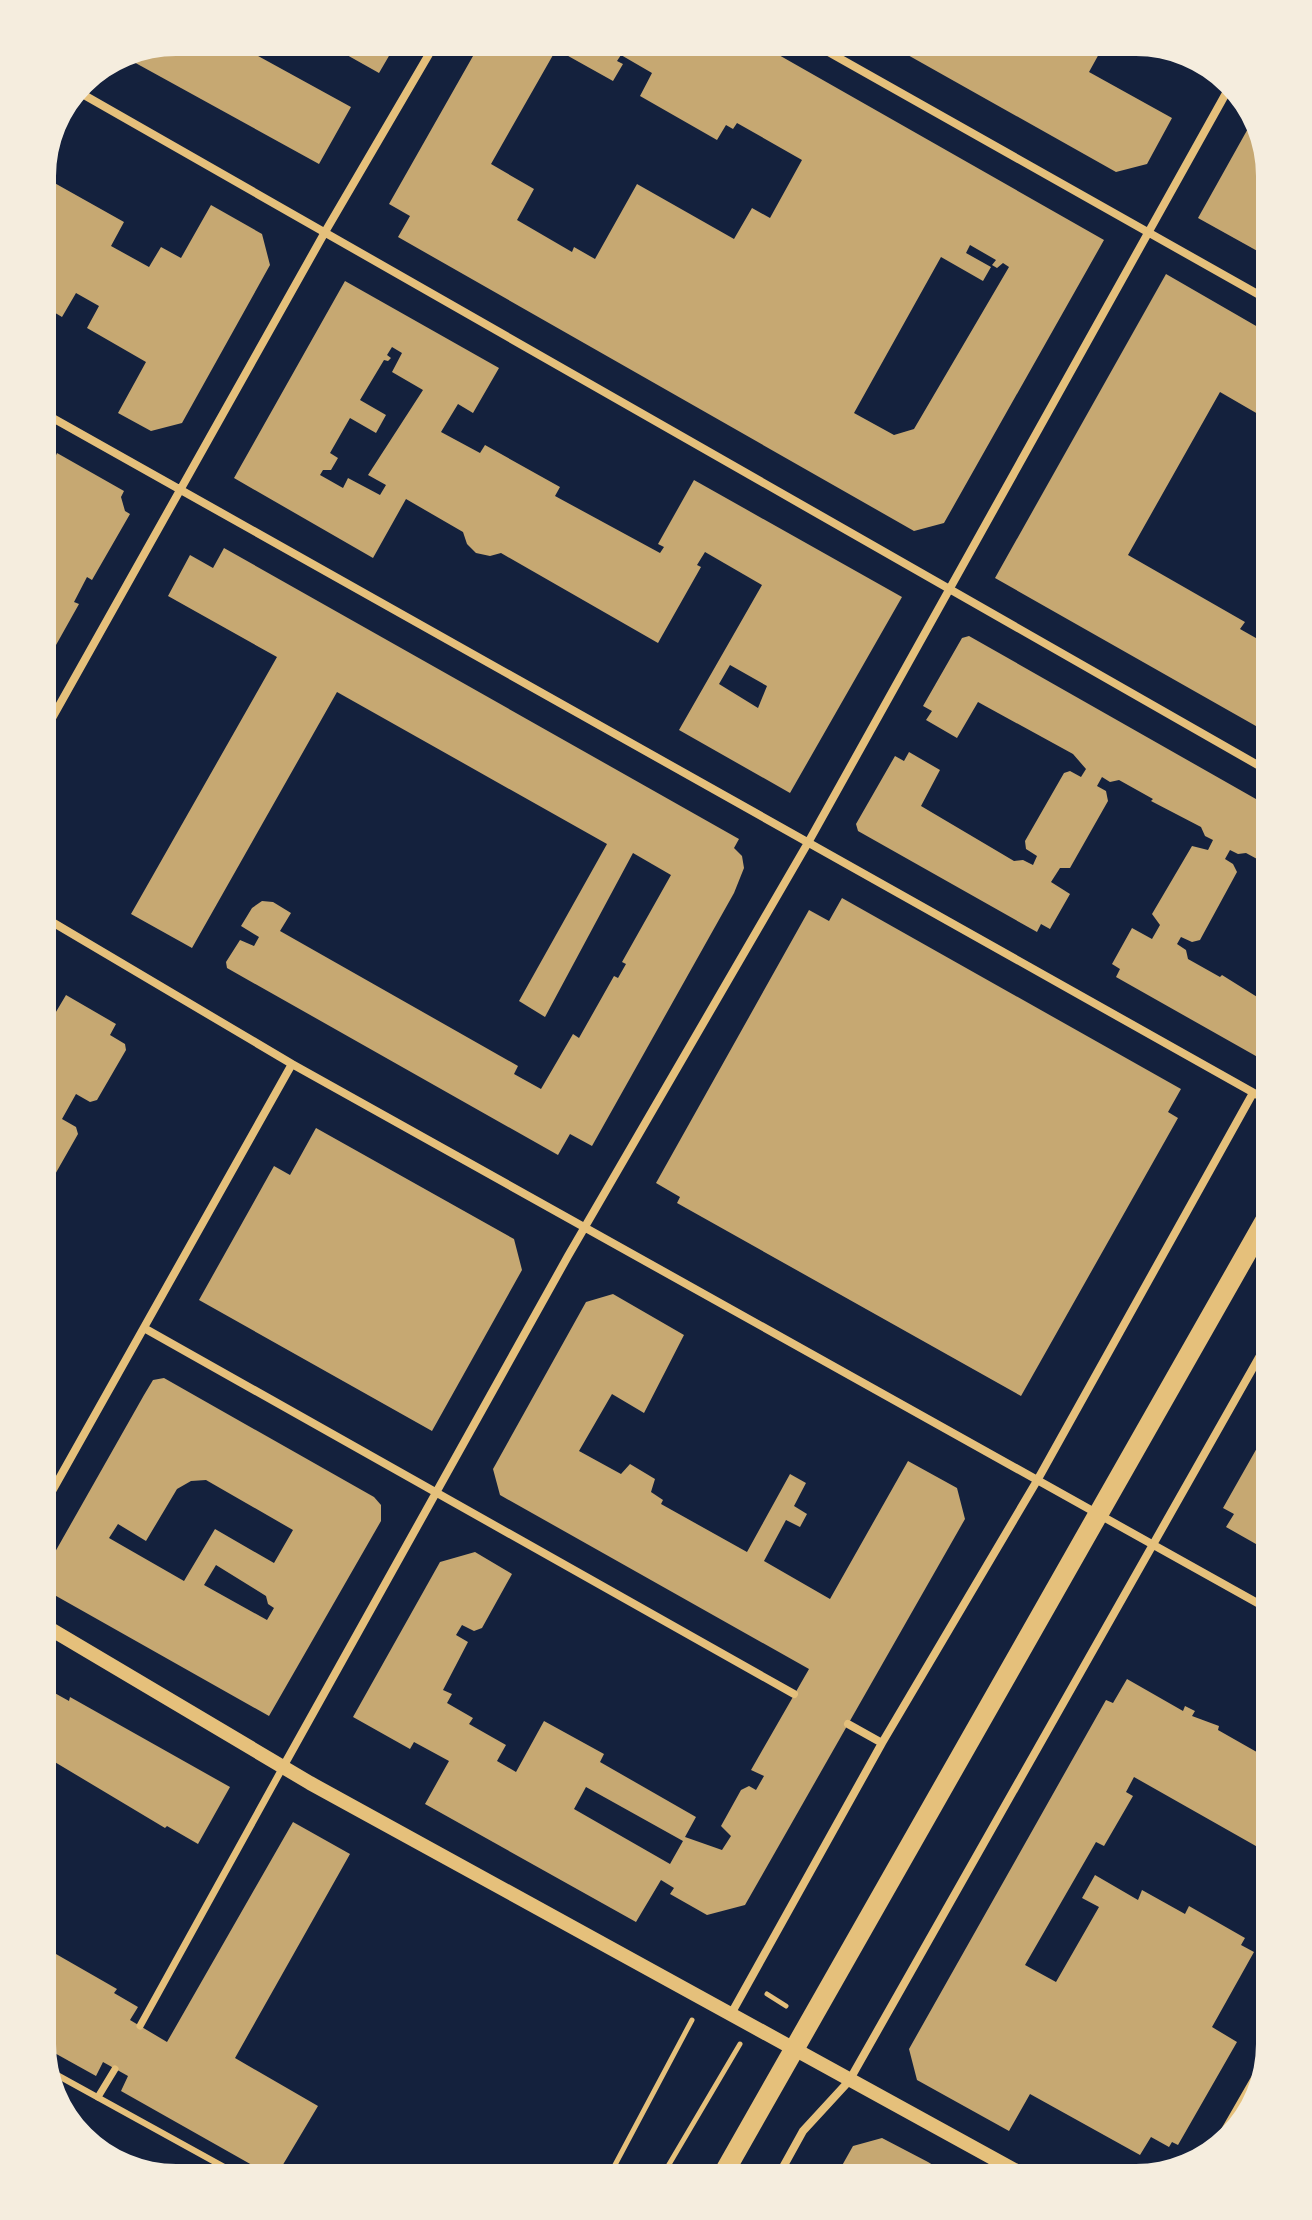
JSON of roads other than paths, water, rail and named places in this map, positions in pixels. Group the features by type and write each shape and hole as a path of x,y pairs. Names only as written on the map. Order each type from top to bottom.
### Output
{"main road":[{"path":"729,2164 1256,1236"}],"street":[{"path":"56,711 325,232 428,56"},
{"path":"835,56 1256,293"},
{"path":"140,2026 434,1493 809,841 1225,96"},
{"path":"87,97 1256,764"},
{"path":"56,420 1256,1095"},
{"path":"56,924 292,1064 1256,1602"},
{"path":"56,1484 292,1064"},
{"path":"731,2014 882,1743 1038,1479 1253,1093"},
{"path":"144,1328 794,1694"},
{"path":"785,2164 803,2131 849,2081 1256,1363"},
{"path":"56,1632 283,1767 1003,2164"},
{"path":"848,1724 882,1743"},
{"path":"98,2097 115,2069"}],"lane":[{"path":"61,2077 219,2164"}]}
